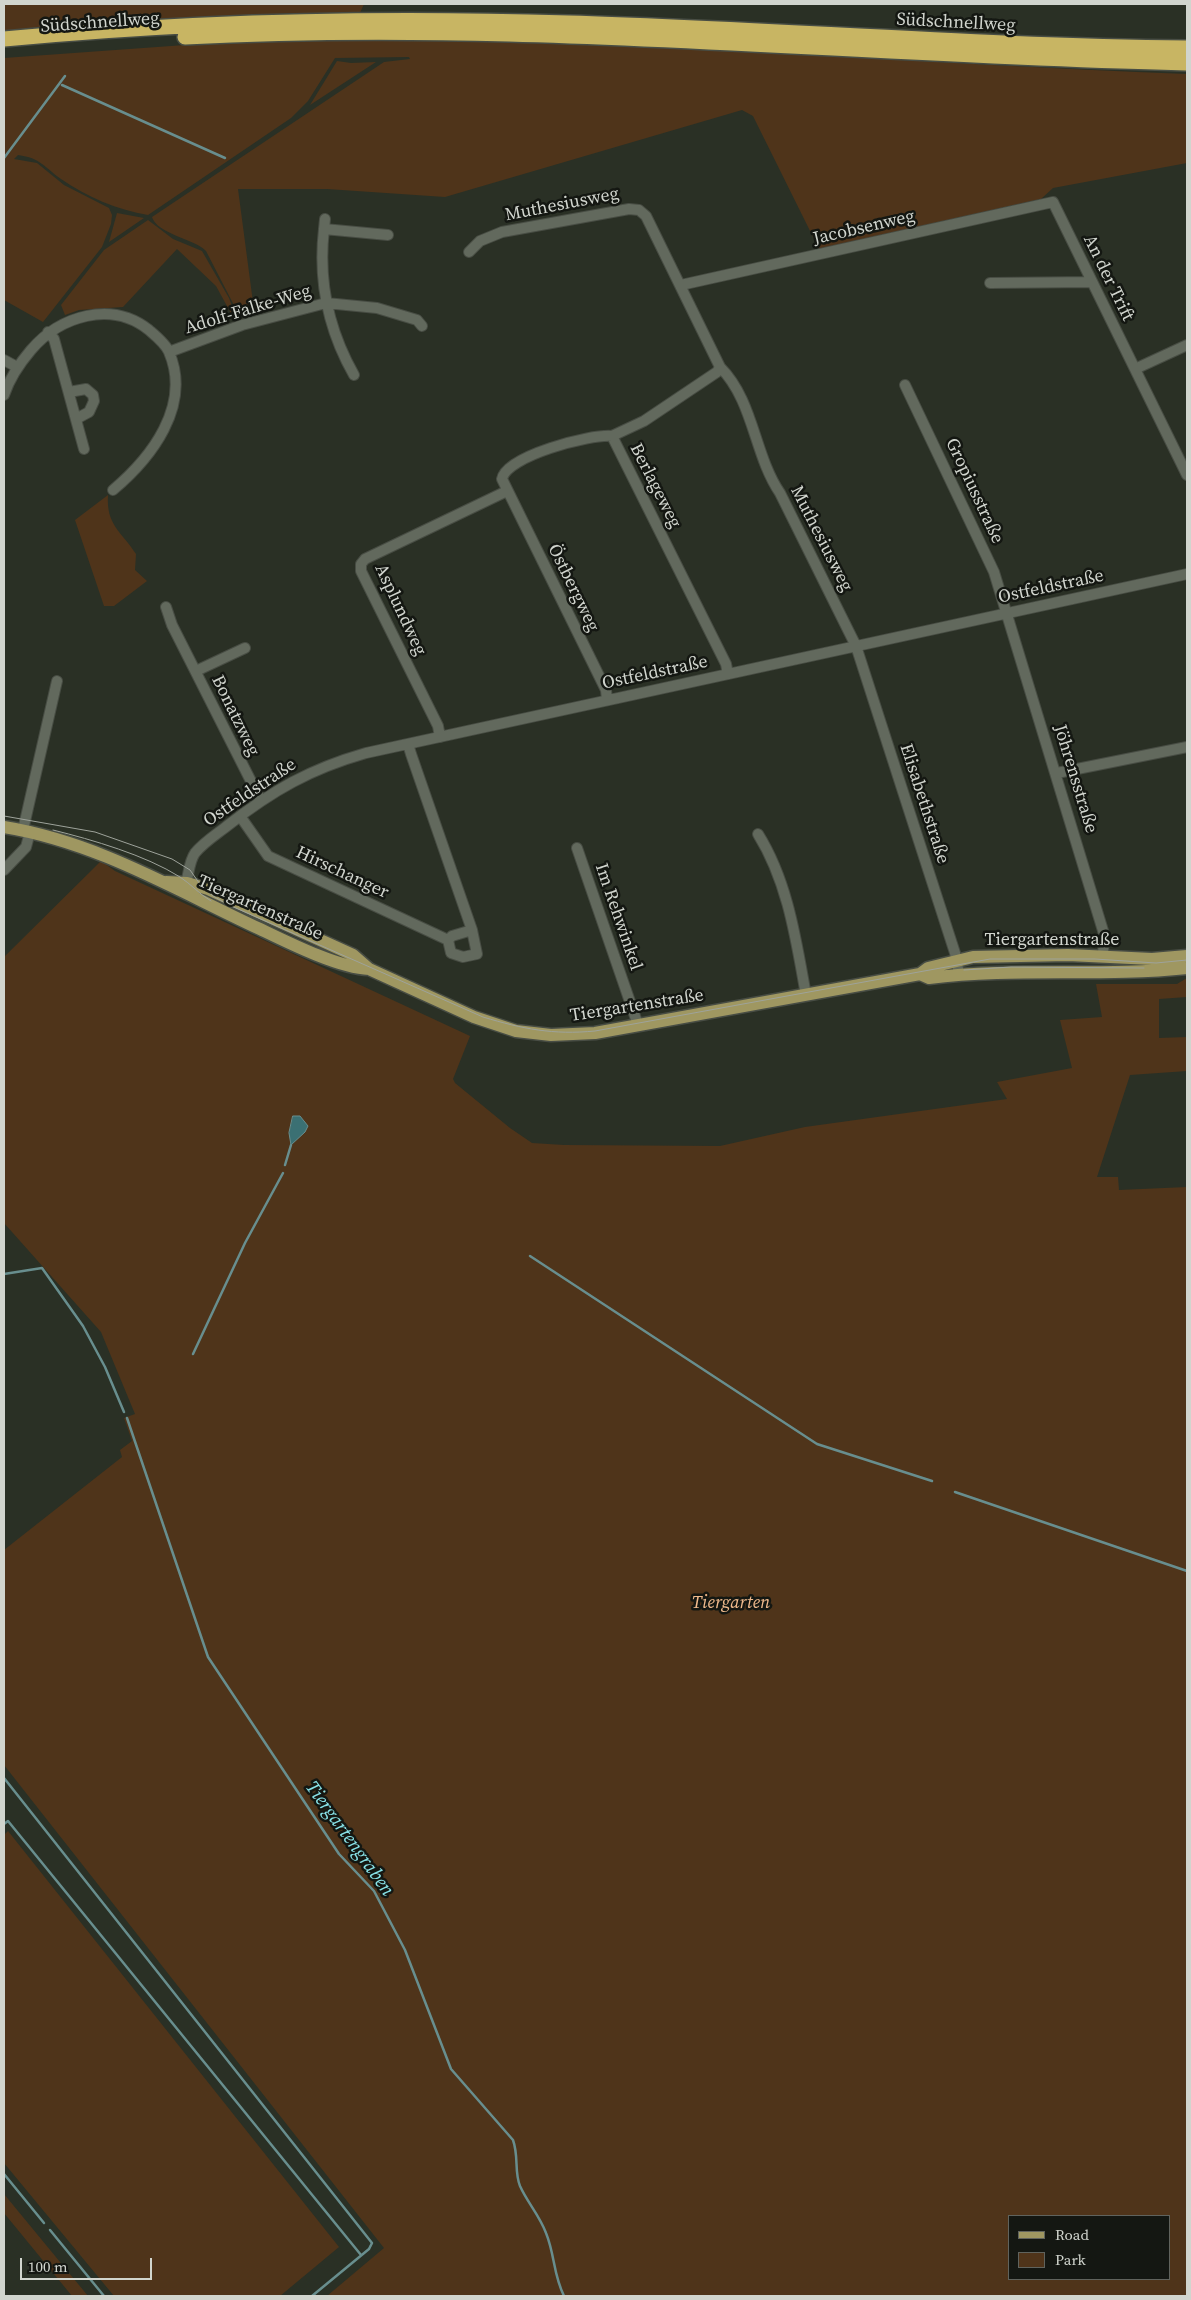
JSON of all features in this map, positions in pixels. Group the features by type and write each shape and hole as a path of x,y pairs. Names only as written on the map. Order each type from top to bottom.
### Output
{"highway":[{"name":"Südschnellweg","path":"4,49 334,26"},
{"name":"Südschnellweg","path":"4,40 79,32 370,26 571,36 995,50 1187,63"},
{"name":"Südschnellweg","path":"1028,52 1187,48"}],"main road":[{"name":"Tiergartenstraße","path":"4,827 49,836 114,858 166,882 185,887 291,944 353,968 369,969 474,1017 516,1032 570,1036 638,1025 920,974 928,968 973,957 1024,955 1152,959 1187,956"},
{"name":"Tiergartenstraße","path":"920,974 929,978 959,974 1017,971 1123,972 1187,968"}],"street":[{"name":"An der Trift","path":"1053,202 1135,369 1183,458 1187,475"},
{"name":"Jacobsenweg","path":"681,285 1053,202"},
{"name":"Muthesiusweg","path":"469,252 480,242 502,232 629,209 639,210 646,216 720,367 730,377 749,418 771,480 780,493 856,646"},
{"path":"354,375 342,354 326,303 322,262 324,224 388,234"},
{"path":"990,283 1092,282"},
{"name":"Adolf-Falke-Weg","path":"169,352 242,325 326,303 384,310 417,320 422,326"},
{"path":"4,395 17,367 48,332 72,319 86,315 103,314 118,316 145,326 169,352 175,382 175,396 167,425 148,454 127,478 113,490"},
{"path":"48,332 54,340 84,449"},
{"path":"1135,369 1187,345"},
{"path":"4,360 17,367"},
{"path":"612,436 661,411 717,372 720,367"},
{"name":"Gropiusstraße","path":"906,385 994,572 1008,613"},
{"path":"69,392 86,389 93,395 94,401 89,412 76,419"},
{"name":"Berlageweg","path":"507,491 502,479 503,473 508,468 568,442 612,436 726,664 728,674"},
{"name":"Östbergweg","path":"507,491 606,690 607,700"},
{"name":"Asplundweg","path":"440,737 438,726 361,571 361,564 365,559 507,491"},
{"name":"Ostfeldstraße","path":"185,887 194,854 205,842 295,779 329,764 408,744 1187,574"},
{"name":"Bonatzweg","path":"166,607 261,801"},
{"name":"Jöhrensstraße","path":"1008,613 1104,934 1103,956"},
{"name":"Elisabethstraße","path":"856,646 957,961 959,974"},
{"name":"Bonatzweg","path":"196,671 245,648"},
{"path":"4,870 26,847 26,831 57,681"},
{"name":"Hirschanger","path":"240,816 268,856 448,940 451,953 462,957 476,954 472,930 408,744"},
{"path":"1057,773 1187,747"},
{"path":"758,834 773,857 785,894 806,995"},
{"name":"Im Rehwinkel","path":"577,848 638,1025"},
{"path":"448,940 452,936 472,930"}],"green space":[{"path":"4,4 364,4 360,13 290,13 4,34"},
{"path":"390,39 589,44 1187,74 1187,163 1053,188 1041,199 819,249 753,116 742,110 445,197 327,189 238,189 254,310 239,315 206,251 194,243 161,228 152,217 384,62 410,59 409,57 335,58 308,101 291,118 148,215 125,210 92,197 71,186 32,158 18,155 14,159 37,163 64,185 109,208 112,215 111,224 102,247 43,322 4,300 4,58 227,42"},
{"path":"337,61 351,63 376,62 310,105"},
{"path":"117,213 144,218 109,242"},
{"path":"148,220 173,239 202,251 229,298 236,316 233,317 216,286 177,249 123,307 79,310 65,315 61,305 104,250"},
{"path":"108,495 109,514 112,521 136,554 135,570 147,581 114,606 104,606 75,520"},
{"name":"Tiergarten","path":"101,861 115,871 470,1036 453,1079 455,1083 510,1128 532,1143 720,1146 805,1127 1007,1099 997,1082 1072,1068 1060,1020 1102,1017 1096,984 1177,984 1187,978 1187,997 1159,999 1159,1038 1187,1037 1187,1071 1130,1075 1097,1177 1118,1177 1119,1190 1187,1187 1187,2296 327,2296 384,2248 4,1765 4,1550 122,1457 120,1450 132,1441 124,1418 135,1414 101,1332 4,1223 4,957"},
{"path":"8,1831 339,2247 280,2296 114,2296 4,2163 4,1835"},
{"path":"4,2194 88,2296 72,2296 4,2213"}],"water":[{"path":"293,1116 300,1116 308,1126 305,1132 291,1145 289,1133"}],"waterway":[{"path":"4,158 65,76"},
{"path":"62,85 225,158"},
{"path":"285,1165 291,1145"},
{"path":"193,1354 245,1243 283,1173"},
{"path":"530,1256 817,1444 932,1481"},
{"name":"Tiergartengraben","path":"4,1274 42,1268 83,1326 105,1367 124,1412"},
{"name":"Tiergartengraben","path":"127,1418 208,1657 339,1854 374,1891 405,1950 451,2069 513,2140 520,2186 546,2233 560,2288 564,2296"},
{"path":"955,1492 1187,1571"},
{"path":"4,1778 372,2243 369,2249 312,2296"},
{"path":"4,1824 8,1821 361,2255"},
{"path":"4,2174 44,2223"},
{"path":"50,2230 104,2296"}],"tram line":[{"path":"4,816 95,832 172,859 190,870 202,887 213,896 229,905 483,1017 538,1030 565,1032 595,1031 990,959 1095,959 1156,963 1187,960"},
{"path":"53,830 102,843 151,862 180,877 211,901"},
{"path":"964,970 1011,967 1144,968"}]}
